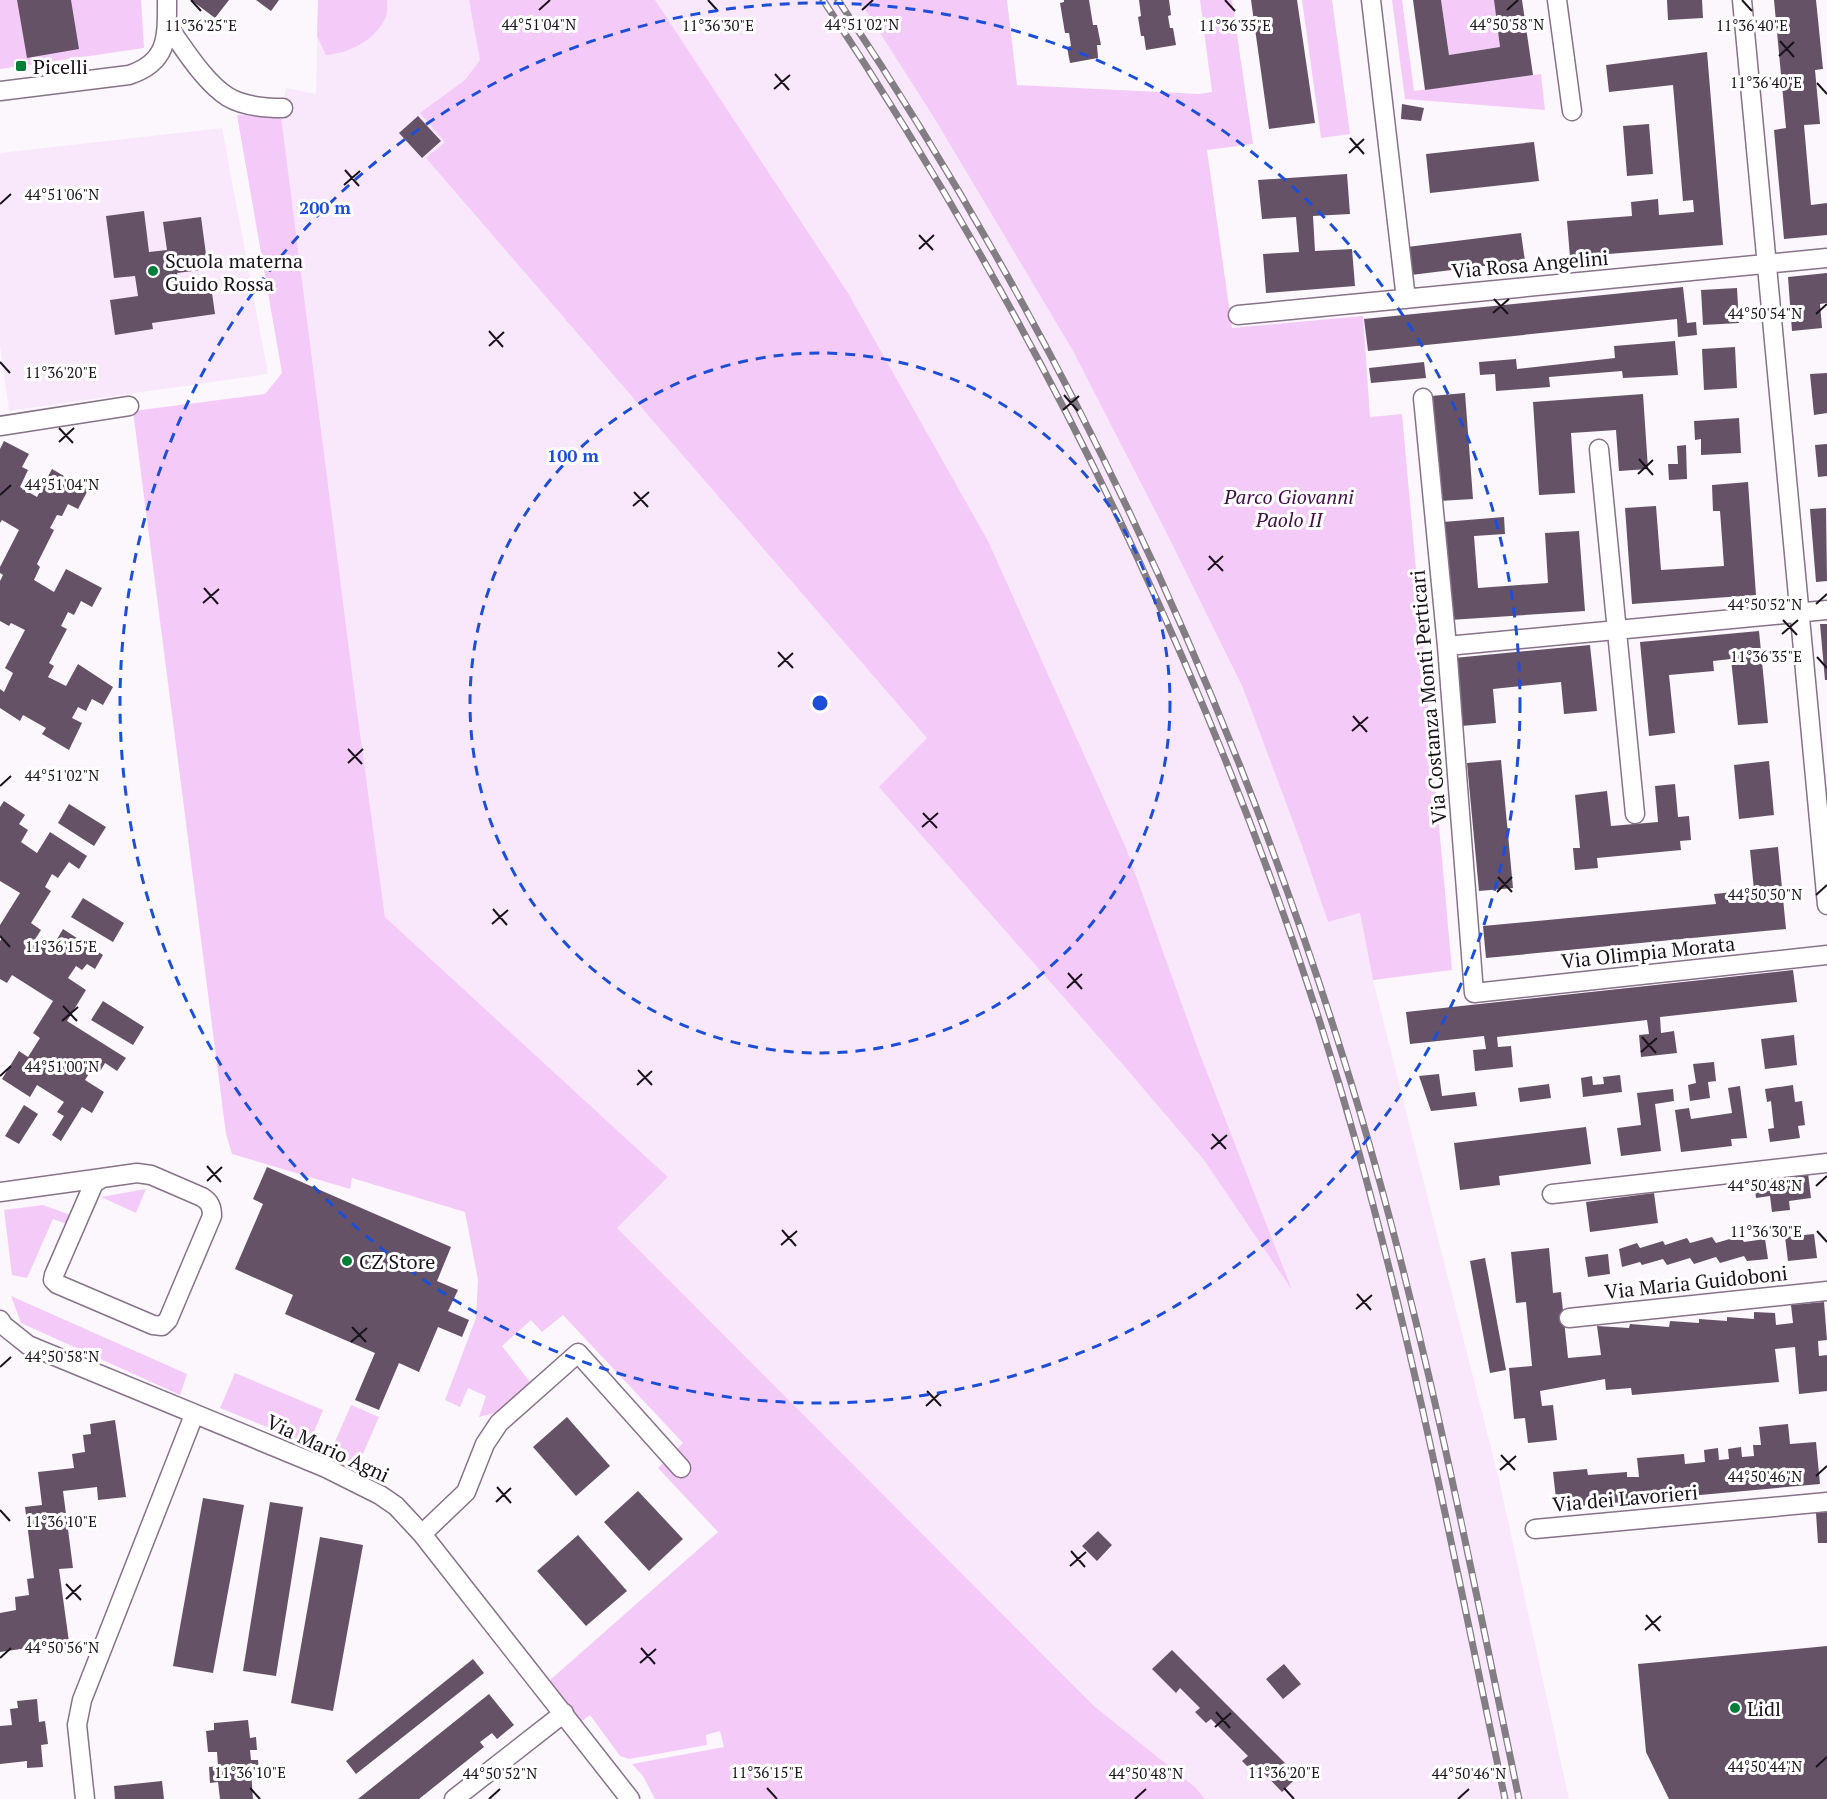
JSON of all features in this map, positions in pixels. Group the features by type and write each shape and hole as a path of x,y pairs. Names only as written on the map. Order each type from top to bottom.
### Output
{"street":[{"path":"0,91 129,75 142,71 154,61 165,44 167,0"},
{"path":"1371,0 1406,299"},
{"path":"1557,0 1572,111"},
{"path":"1742,0 1827,905"},
{"path":"167,26 198,67 228,97 240,102 284,108"},
{"name":"Via Rosa Angelini","path":"1238,315 1827,258"},
{"name":"Via Costanza Monti Perticari","path":"1423,398 1447,646 1474,993"},
{"path":"0,426 129,406"},
{"path":"1599,449 1635,814"},
{"path":"1447,646 1827,610"},
{"name":"Via Olimpia Morata","path":"1474,993 1827,955"},
{"path":"1552,1194 1827,1163"},
{"path":"0,1192 102,1178 146,1173 208,1200 212,1216 168,1320 162,1326 153,1325 57,1284 53,1280 94,1183 102,1178"},
{"name":"Via Maria Guidoboni","path":"1569,1317 1827,1291"},
{"name":"Via Mario Agni","path":"0,1320 28,1345 326,1468 396,1506 422,1533 630,1799"},
{"path":"422,1533 466,1492 485,1444 499,1423 578,1353 681,1468"},
{"path":"85,1799 77,1725 78,1714 194,1415"},
{"name":"Via dei Lavorieri","path":"1534,1529 1827,1502"},
{"path":"454,1799 564,1713"}],"shaded area":[{"path":"318,0 859,0 936,121 1073,351 1167,534 1243,688 1328,922 1360,913 1373,980 1499,1480 1569,1799 1205,1799 1195,1787 1094,1706 617,1228 668,1177 385,917 281,116 286,88 316,94"},
{"path":"222,128 268,374 9,411 0,346 0,153"}],"green space":[{"path":"0,0 141,0 144,48 0,69"},
{"path":"318,0 387,0 387,15 368,40 352,49 326,55 317,36"},
{"path":"469,0 655,0 848,293 988,541 1126,848 1199,1052 1292,1290 1204,1160 879,787 927,738 426,158 445,142 420,113 465,80 480,60"},
{"name":"Parco Giovanni Paolo II","path":"859,0 1007,0 1017,85 1199,94 1212,92 1200,0 1232,0 1253,144 1207,150 1232,328 1363,316 1370,417 1402,414 1452,970 1373,980 1360,913 1328,922 1243,688 1167,534 1073,351 936,121"},
{"path":"1302,0 1332,0 1350,134 1321,138"},
{"path":"1392,0 1402,0 1414,91 1541,74 1545,110 1405,99"},
{"path":"1441,0 1494,0 1500,47 1449,55"},
{"path":"237,115 281,116 385,917 668,1177 617,1228 1094,1706 1195,1787 1205,1799 655,1799 643,1776 632,1764 724,1747 720,1731 706,1735 707,1745 629,1759 620,1756 590,1715 581,1722 550,1680 718,1532 658,1468 683,1443 563,1315 542,1332 531,1320 502,1346 530,1382 495,1413 479,1417 486,1396 468,1388 460,1407 445,1400 476,1318 478,1280 465,1212 352,1178 350,1189 232,1154 226,1134 133,411 265,394 282,373"},
{"path":"146,1189 136,1213 101,1197"},
{"path":"43,1205 73,1216 69,1225 53,1219 27,1278 12,1275 4,1210"},
{"path":"11,1296 187,1374 180,1395 21,1323"},
{"path":"235,1373 323,1410 309,1444 220,1408"},
{"path":"351,1405 379,1417 358,1465 330,1453"}],"building":[{"path":"17,0 71,0 79,49 27,58"},
{"path":"191,0 229,0 215,18"},
{"path":"256,0 279,0 271,11"},
{"path":"1064,0 1089,0 1093,25 1097,25 1101,45 1097,45 1098,58 1070,63 1067,47 1071,46 1069,33 1065,33 1060,3"},
{"path":"1139,0 1169,0 1171,15 1168,16 1176,45 1146,50 1138,17 1141,16"},
{"path":"1251,0 1297,0 1315,123 1269,129"},
{"path":"1413,0 1441,0 1449,55 1500,47 1494,0 1522,0 1533,75 1425,90"},
{"path":"1667,0 1702,0 1703,18 1668,20"},
{"path":"1774,0 1816,0 1823,69 1815,70 1820,124 1804,125 1811,205 1827,203 1827,235 1784,239 1774,130 1786,128"},
{"path":"1707,52 1723,245 1570,257 1567,221 1632,216 1631,202 1658,199 1659,215 1694,212 1693,200 1683,201 1673,85 1609,92 1606,65"},
{"path":"1402,104 1424,108 1421,121 1401,119"},
{"path":"418,116 441,141 422,158 399,133"},
{"path":"1649,124 1653,174 1627,176 1623,126"},
{"path":"1534,142 1539,181 1430,193 1426,154"},
{"path":"1347,174 1350,214 1313,216 1315,251 1352,249 1355,286 1266,293 1263,254 1299,252 1296,217 1262,219 1258,180"},
{"name":"Scuola materna Guido Rossa","path":"144,211 149,252 167,250 163,222 201,217 208,269 177,273 180,291 211,286 215,314 152,323 153,329 115,335 110,300 138,296 135,276 114,278 106,216"},
{"path":"1521,233 1525,261 1411,275 1407,247"},
{"path":"1827,273 1827,303 1820,304 1822,328 1792,331 1788,277"},
{"path":"1683,287 1687,323 1696,322 1697,335 1678,337 1677,319 1368,351 1364,319"},
{"path":"1737,288 1739,323 1703,325 1701,290"},
{"path":"1675,341 1678,375 1623,378 1622,371 1549,377 1550,387 1496,391 1495,374 1480,375 1479,362 1516,359 1517,369 1615,358 1614,346"},
{"path":"1735,347 1737,388 1704,390 1702,349"},
{"path":"1424,362 1426,378 1371,383 1369,368"},
{"path":"1827,373 1827,413 1814,415 1810,374"},
{"path":"1465,393 1473,499 1439,501 1431,396"},
{"path":"1643,394 1648,469 1619,471 1616,430 1571,433 1575,493 1539,495 1533,402"},
{"path":"1739,418 1741,453 1701,455 1701,439 1695,440 1694,421"},
{"path":"4,441 29,454 22,467 28,470 20,487 37,497 52,469 88,490 78,509 68,504 62,516 57,515 50,528 54,530 37,564 40,567 34,580 54,592 66,569 102,588 92,607 81,601 74,615 68,612 61,626 67,629 49,663 54,666 48,677 66,686 78,664 113,687 103,705 92,699 86,711 78,707 72,718 82,723 69,750 42,734 46,728 23,715 20,721 0,708 0,689 4,692 13,673 5,668 25,630 11,623 9,626 0,621 0,581 3,575 0,573 0,567 19,530 2,520 0,523 0,449"},
{"path":"1827,444 1827,476 1818,477 1815,445"},
{"path":"1686,445 1687,479 1669,480 1668,464 1678,464 1677,446"},
{"path":"1748,482 1756,595 1632,604 1625,508 1656,506 1661,570 1724,566 1720,511 1713,511 1712,485"},
{"path":"1826,508 1827,581 1816,582 1810,509"},
{"path":"1504,517 1505,534 1474,536 1478,588 1548,583 1545,533 1579,531 1585,611 1450,620 1443,522"},
{"path":"1820,624 1827,624 1827,680 1825,680"},
{"path":"1759,631 1768,723 1738,725 1731,659 1713,661 1714,671 1669,675 1675,733 1649,736 1640,642"},
{"path":"1590,645 1597,711 1564,714 1561,682 1493,689 1496,723 1461,726 1454,658"},
{"path":"1501,760 1513,888 1479,891 1467,763"},
{"path":"1769,761 1774,815 1739,819 1734,765"},
{"path":"1675,784 1678,817 1689,816 1691,840 1680,841 1681,850 1597,858 1598,868 1575,870 1573,848 1580,848 1575,795 1607,791 1611,826 1658,822 1655,786"},
{"path":"4,801 25,815 19,824 28,830 21,842 37,853 50,832 87,856 79,869 69,862 58,878 52,874 45,887 51,891 31,923 41,930 34,941 50,951 63,929 103,955 95,969 87,964 82,970 76,966 68,978 86,990 67,1021 126,1058 117,1071 105,1063 99,1073 92,1069 85,1080 104,1092 92,1113 82,1107 61,1141 52,1135 64,1116 57,1112 64,1102 37,1085 30,1097 2,1079 19,1051 28,1057 40,1038 33,1033 53,1001 12,975 7,983 0,979 0,941 2,938 0,925 20,893 0,881 0,807"},
{"path":"69,804 106,827 94,846 58,823"},
{"path":"1778,847 1786,929 1486,958 1483,926 1716,904 1714,894 1754,890 1750,850"},
{"path":"83,898 124,923 113,942 71,917"},
{"path":"1793,970 1797,1002 1660,1017 1661,1033 1674,1031 1677,1053 1641,1057 1639,1035 1649,1034 1647,1020 1497,1037 1498,1047 1511,1046 1513,1067 1475,1071 1473,1050 1486,1049 1484,1036 1410,1044 1406,1012"},
{"path":"103,1001 144,1027 133,1045 91,1020"},
{"path":"1794,1035 1797,1065 1765,1069 1761,1039"},
{"path":"1714,1062 1716,1081 1708,1082 1710,1098 1690,1101 1688,1085 1696,1083 1693,1064"},
{"path":"1439,1074 1442,1096 1475,1092 1477,1106 1431,1111 1419,1076"},
{"path":"1620,1075 1622,1092 1583,1097 1581,1078 1592,1076 1593,1085 1604,1084 1603,1077"},
{"path":"1549,1084 1551,1098 1520,1102 1518,1088"},
{"path":"1793,1085 1795,1102 1802,1101 1805,1125 1798,1126 1800,1138 1770,1142 1768,1129 1774,1128 1771,1101 1767,1102 1765,1089"},
{"path":"1740,1086 1747,1138 1731,1139 1732,1146 1681,1152 1675,1110 1689,1108 1691,1119 1732,1113 1728,1088"},
{"path":"1673,1089 1674,1101 1655,1104 1661,1151 1621,1156 1617,1128 1641,1125 1637,1093"},
{"path":"24,1105 38,1114 19,1144 5,1136"},
{"path":"1586,1127 1591,1164 1499,1176 1500,1185 1460,1190 1454,1143"},
{"path":"267,1167 451,1247 437,1281 458,1290 448,1311 469,1320 462,1337 438,1327 419,1372 399,1363 379,1410 355,1400 375,1353 285,1314 293,1295 235,1269 263,1204 253,1199"},
{"path":"1808,1173 1811,1198 1789,1201 1790,1210 1772,1212 1770,1196 1756,1198 1754,1180"},
{"path":"1654,1193 1658,1223 1590,1232 1586,1202"},
{"path":"1814,1234 1817,1258 1788,1261 1785,1237"},
{"path":"1740,1236 1744,1242 1765,1239 1768,1259 1747,1261 1744,1256 1720,1263 1716,1257 1694,1264 1690,1258 1667,1265 1663,1259 1642,1265 1640,1262 1622,1267 1619,1249 1637,1243 1640,1248 1663,1241 1665,1245 1687,1238 1690,1243 1712,1237 1716,1243"},
{"path":"1549,1248 1553,1293 1561,1292 1568,1358 1601,1355 1597,1326 1629,1328 1630,1324 1669,1327 1670,1321 1699,1323 1699,1319 1727,1321 1727,1317 1754,1319 1754,1312 1775,1313 1776,1325 1793,1323 1791,1305 1824,1302 1827,1340 1818,1341 1819,1356 1827,1355 1827,1391 1799,1394 1795,1347 1775,1349 1779,1382 1632,1395 1631,1388 1606,1390 1605,1379 1540,1391 1542,1406 1553,1405 1557,1440 1528,1443 1525,1418 1514,1419 1509,1368 1532,1366 1526,1302 1516,1303 1511,1252"},
{"path":"1608,1254 1610,1274 1588,1277 1585,1257"},
{"path":"1485,1258 1506,1370 1490,1373 1470,1261"},
{"path":"567,1417 610,1466 576,1496 533,1447"},
{"path":"115,1420 126,1497 98,1500 97,1487 63,1491 73,1568 59,1569 69,1642 0,1652 0,1613 16,1610 15,1597 29,1595 27,1579 34,1578 25,1507 42,1505 38,1472 74,1468 72,1454 85,1452 83,1435 91,1434 90,1424"},
{"path":"1788,1424 1790,1444 1816,1442 1820,1484 1557,1508 1553,1472 1587,1469 1588,1475 1627,1472 1627,1477 1639,1477 1637,1458 1684,1454 1685,1464 1705,1462 1704,1450 1718,1448 1719,1460 1729,1459 1728,1449 1741,1447 1742,1457 1754,1456 1753,1445 1761,1445 1759,1427"},
{"path":"638,1491 683,1539 649,1571 604,1522"},
{"path":"203,1498 244,1505 213,1673 173,1666"},
{"path":"270,1502 303,1507 276,1676 243,1671"},
{"path":"1827,1512 1827,1543 1818,1543 1816,1513"},
{"path":"1098,1531 1112,1545 1097,1561 1082,1546"},
{"path":"578,1535 627,1591 586,1626 537,1571"},
{"path":"320,1537 363,1545 333,1711 291,1703"},
{"name":"Lidl","path":"1827,1646 1827,1799 1669,1799 1646,1752 1638,1664"},
{"path":"1172,1650 1298,1776 1282,1792 1260,1769 1255,1774 1242,1761 1248,1756 1211,1719 1206,1723 1195,1712 1200,1708 1180,1688 1176,1693 1152,1669"},
{"path":"473,1659 484,1673 356,1774 346,1761"},
{"path":"1284,1664 1301,1684 1283,1699 1266,1679"},
{"path":"489,1694 514,1725 497,1739 492,1733 480,1742 484,1747 419,1799 358,1799"},
{"path":"37,1699 39,1722 45,1721 48,1744 41,1745 43,1767 27,1768 27,1761 0,1764 0,1726 12,1725 10,1709 18,1708 17,1701"},
{"path":"248,1720 250,1738 256,1737 257,1750 250,1750 251,1760 258,1760 259,1771 251,1771 253,1799 220,1799 218,1782 210,1783 209,1767 218,1766 217,1752 208,1752 206,1731 214,1730 214,1723"},
{"path":"162,1781 164,1799 115,1799 114,1786"}],"railway":[{"path":"823,0 909,134 990,271 1066,412 1136,556 1201,702 1260,850 1313,1001 1359,1153 1380,1233 1437,1475 1505,1799"},
{"path":"838,0 918,123 993,250 1063,380 1129,512 1190,647 1247,783 1298,921 1344,1060 1396,1243 1461,1520 1519,1799"}],"place":[{"name":"Picelli","path":"21,66"},
{"name":"Scuola materna Guido Rossa","path":"153,271"},
{"name":"CZ Store","path":"347,1261"},
{"name":"Lidl","path":"1735,1708"}]}
